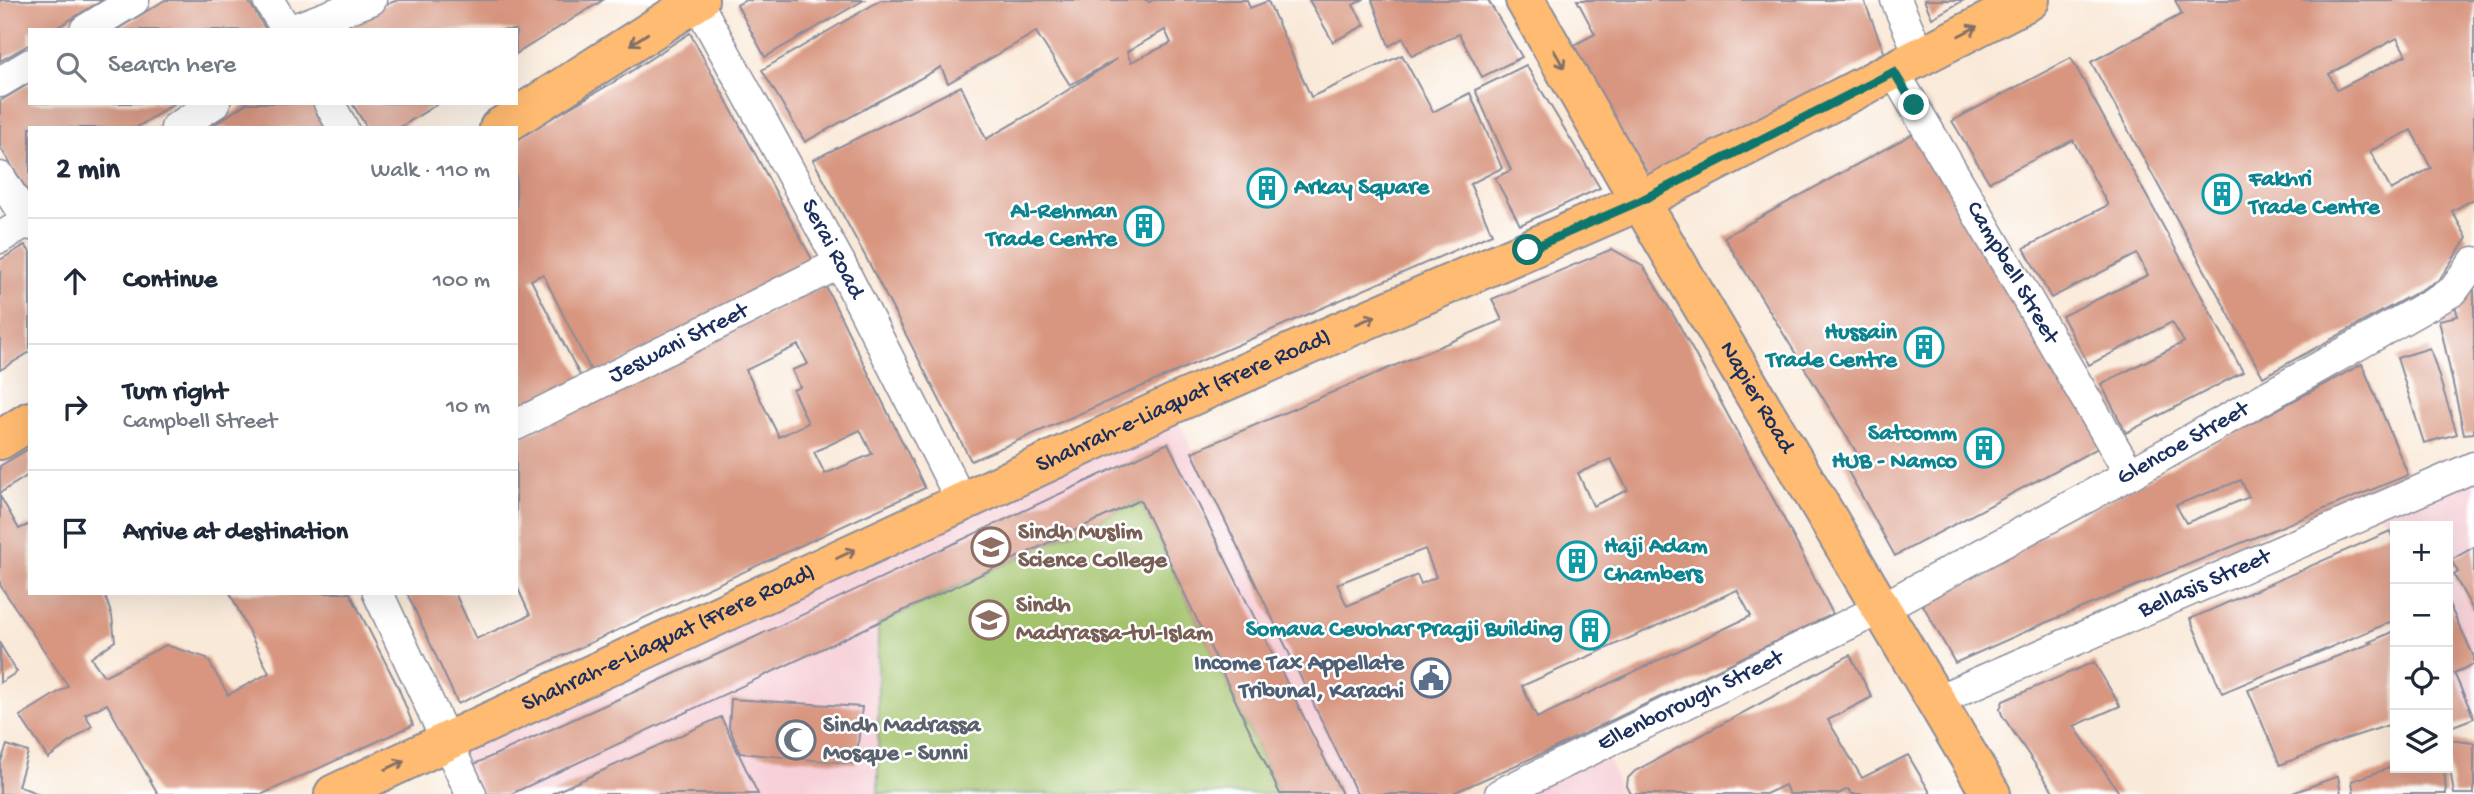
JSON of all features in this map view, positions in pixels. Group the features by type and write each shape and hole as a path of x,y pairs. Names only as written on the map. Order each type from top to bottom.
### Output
{"main road":[{"name":"Napier Road","path":"1525,0 1640,201 1991,794"},
{"name":"Shahrah-e-Liaquat (Frere Road)","path":"334,794 961,500 1171,405 1640,201 2029,0"},
{"path":"502,126 697,1"},
{"path":"0,440 28,422"}],"street":[{"path":"88,28 134,0"},
{"path":"268,0 288,28"},
{"path":"294,28 371,0"},
{"name":"Campbell Street","path":"1896,0 1907,64 2130,474"},
{"name":"Serai Road","path":"697,1 840,263 961,500"},
{"path":"0,82 28,65"},
{"path":"179,126 212,105"},
{"path":"330,105 341,126"},
{"path":"0,177 28,219"},
{"path":"0,238 28,222"},
{"name":"Glencoe Street","path":"1882,608 2130,474 2453,291 2474,262"},
{"name":"Jeswani Street","path":"518,424 840,263"},
{"name":"Bellasis Street","path":"1935,701 2474,467"},
{"path":"379,595 471,794"},
{"name":"Ellenborough Street","path":"1500,794 1882,608"}],"shaded area":[{"name":"Sindh Madrrassa-tul-Islam","path":"1171,405 1357,794 471,794 447,740"},
{"path":"2474,467 2474,718 2453,671 2453,521 2390,521 2390,532 2379,508"},
{"path":"1604,745 1621,794 1503,794"}],"green space":[{"path":"1140,500 1280,794 878,794 878,624"}],"building":[{"path":"0,0 103,0 56,28 28,28 28,45 0,61"},
{"path":"165,0 248,0 265,28 119,28"},
{"path":"398,0 603,0 518,53 518,28 321,28"},
{"path":"746,0 864,0 765,57 737,5"},
{"path":"881,0 1247,0 1250,8 1268,1 1311,97 1402,55 1433,112 1470,93 1502,168 1470,184 1492,234 971,461 813,160 961,86 986,139 1117,59 1070,85 1036,32 948,83 941,67 805,142 762,70","holes":["1165,30 1171,43 1131,62 1127,52"]},
{"path":"1309,0 1362,0 1353,5 1365,25 1333,42"},
{"path":"1372,0 1488,0 1522,57 1482,77 1459,34 1412,56 1403,38 1389,46"},
{"path":"1577,0 1864,0 1884,52 1647,180 1570,47 1595,34"},
{"path":"1924,0 1964,0 1932,18"},
{"path":"2175,0 2474,0 2474,199 2452,211 2467,238 2439,280 2263,377 2091,62 2182,14","holes":["2397,38 2406,55 2337,90 2329,74","2411,130 2431,168 2391,190 2370,151"]},
{"path":"690,33 813,261 594,377 543,274 531,280 584,383 518,412 518,138 619,79"},
{"path":"2071,58 2243,372 2126,433 2101,384 2184,342 2172,322 2089,365 2062,316 2148,275 2137,254 2051,298 2024,248 2108,205 2073,140 1989,182 1952,121"},
{"path":"1526,65 1600,188 1520,225 1495,178 1511,170 1475,90"},
{"path":"28,84 28,105 172,105 139,126 28,126 28,192 0,147 0,101"},
{"path":"244,105 314,105 327,126 212,126"},
{"path":"353,105 436,105 402,126 366,126"},
{"path":"1927,126 2111,441 1895,556 1844,464 1858,455 1724,237"},
{"path":"25,245 28,249 28,353 0,370 0,260"},
{"path":"1612,249 1644,267 1678,323 1833,614 1550,750 1451,794 1357,794 1192,452 1502,320 1492,299","holes":["1611,459 1628,490 1593,506 1578,473","1425,549 1436,577 1421,584 1417,575 1347,606 1337,584","1737,590 1751,616 1537,718 1522,686"]},
{"path":"2474,282 2474,433 2464,434 2439,320 2458,316 2455,306"},
{"path":"825,285 925,488 458,704 408,595 456,595 476,639 530,615 518,588 518,439","holes":["798,345 808,364 792,370 800,387 793,390 808,423 779,437 746,370","860,430 872,454 825,474 814,452"]},
{"path":"2430,348 2457,434 2424,443 2397,358"},
{"path":"2362,364 2408,475 2045,623 1955,663 1919,598 2010,553","holes":["2241,480 2249,497 2186,523 2176,505"]},
{"name":"Sindh Muslim Science College","path":"1168,443 1342,794 1280,794 1140,500 511,794 484,794 470,766 738,645"},
{"path":"28,449 28,475 0,493 0,466"},
{"path":"0,496 19,529 28,525 28,595 105,595 112,616 115,641 91,658 104,676 166,645 207,658 228,695 269,673 231,595 351,595 398,687 413,725 263,794 158,794 107,704 85,714 92,726 48,758 20,716 68,686 0,585"},
{"path":"2390,531 2390,622 2222,693 2190,619"},
{"path":"2474,547 2474,612 2454,575 2458,572 2453,559"},
{"path":"2453,613 2474,657 2474,664 2454,673 2474,718 2453,726"},
{"path":"2390,633 2390,725 2280,765 2248,690 2372,643 2369,642"},
{"path":"0,644 17,672 0,683"},
{"path":"1850,655 1872,697 1828,720 1862,778 1908,755 1931,794 1852,794 1848,789 1838,794 1789,794 1785,785 1766,794 1631,794 1627,786 1628,778 1635,771"},
{"path":"2094,662 2120,706 2074,726 2120,794 2055,794 2000,709 2003,701"},
{"name":"Sindh Madrassa Mosque - Sunni","path":"731,699 862,707 856,764 740,753 729,727"},
{"path":"721,717 758,794 551,794"},
{"path":"2453,741 2474,743 2474,794 2454,794 2451,773 2453,773"},
{"path":"7,745 28,752 18,786 39,794 0,794 0,764"},
{"path":"2390,768 2390,773 2444,773 2446,794 2354,794 2352,781"},
{"path":"2338,776 2341,794 2290,794"}],"place":[{"name":"Arkay Square","path":"1267,188"},
{"name":"Fakhri Trade Centre","path":"2222,194"},
{"name":"Al-Rehman Trade Centre","path":"1144,226"},
{"name":"Hussain Trade Centre","path":"1924,347"},
{"name":"Satcomm HUB - Namco","path":"1984,448"},
{"name":"Sindh Muslim Science College","path":"991,547"},
{"name":"Haji Adam Chambers","path":"1577,561"},
{"name":"Sindh Madrrassa-tul-Islam","path":"989,620"},
{"name":"Somava Cevohar Pragji Building","path":"1590,630"},
{"name":"Income Tax Appellate Tribunal, Karachi","path":"1431,678"},
{"name":"Sindh Madrassa Mosque - Sunni","path":"796,740"}],"route":[{"path":"1528,250 1640,201 1894,72 1914,105"}]}
